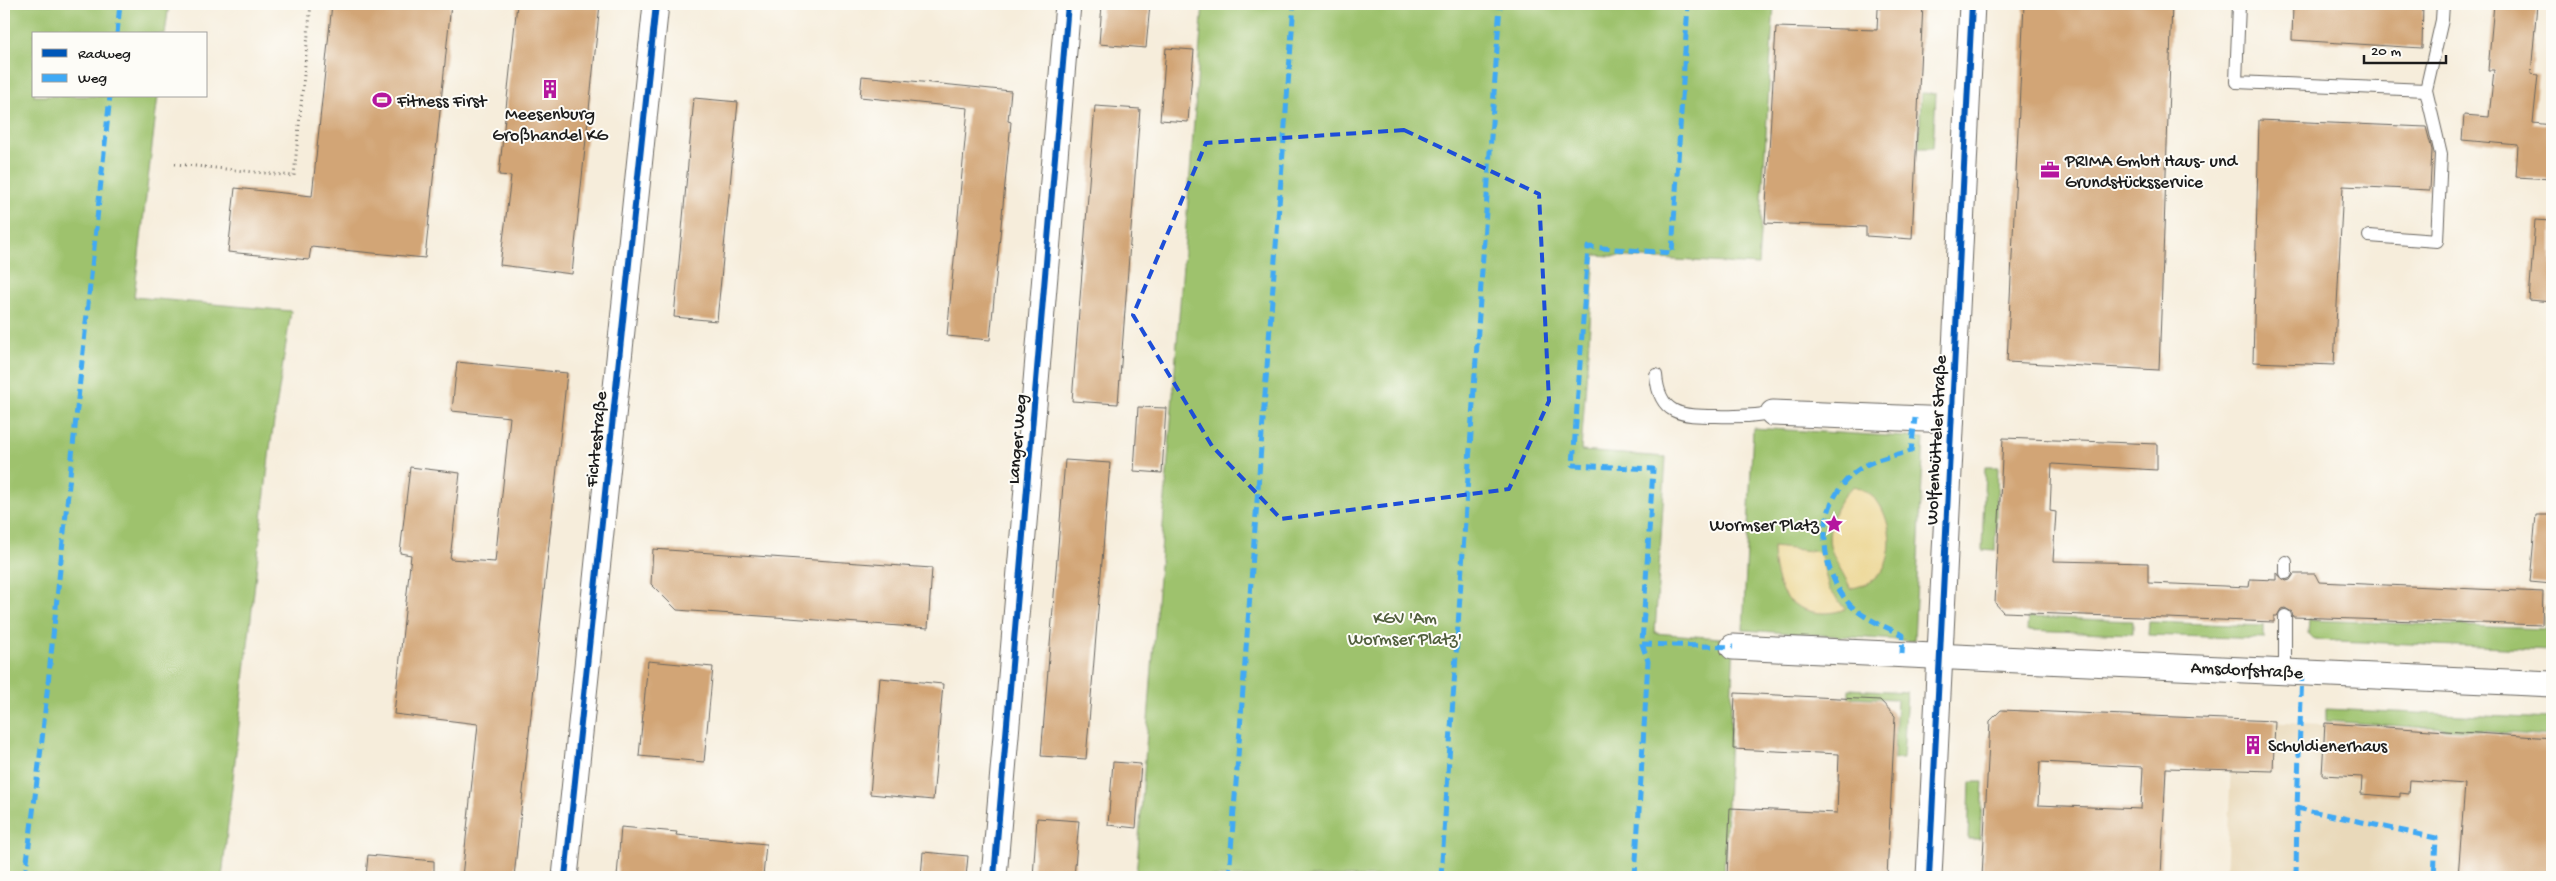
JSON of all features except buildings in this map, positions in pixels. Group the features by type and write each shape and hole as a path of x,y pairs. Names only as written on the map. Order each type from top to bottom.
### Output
{"street":[{"name":"Fichtestraße","path":"565,877 656,4"},
{"name":"Langer Weg","path":"994,877 1068,4"},
{"name":"Wolfenbütteler Straße","path":"1929,877 1972,4"},
{"path":"1773,413 1951,420"},
{"path":"1733,648 1941,656"},
{"name":"Amsdorfstraße","path":"1941,656 2552,684"}],"lane":[{"path":"2239,4 2236,82 2426,90"},
{"path":"2369,236 2438,241 2441,154 2426,90 2442,20 2442,4"},
{"path":"1656,375 1657,390 1666,405 1684,416 1748,417 1773,413"},
{"path":"2286,616 2286,671"}],"path":[{"path":"175,164 294,176 311,4"}],"highlighted area":[{"path":"1404,130 1539,194 1549,401 1509,489 1281,519 1212,446 1133,315 1206,143"}],"shaded area":[{"path":"2233,720 2552,738 2552,877 2226,877"}],"green space":[{"path":"6,4 169,4 165,32 32,32 32,98 158,98 134,297 291,311 270,448 222,877 4,877 4,34"},
{"name":"KGV 'Am Wormser Platz'","path":"1203,4 1774,4 1758,265 1595,255 1581,451 1666,457 1655,633 1734,639 1724,877 1136,877"},
{"path":"1921,93 1936,94 1933,148 1919,148"},
{"name":"Wormser Platz","path":"1753,428 1924,438 1914,641 1743,630"},
{"path":"1985,467 1998,467 1995,551 1982,550"},
{"path":"2546,607 2552,607 2552,650 2314,640 2308,634 2309,620 2545,629"},
{"path":"2028,617 2133,621 2133,634 2027,630"},
{"path":"2149,622 2264,626 2264,639 2148,635"},
{"path":"1849,689 1907,692 1903,759 1894,759 1897,699 1849,697"},
{"path":"2326,709 2552,719 2552,736 2326,721"},
{"path":"1970,782 1983,782 1980,839 1968,839"}],"sand":[{"path":"1854,486 1869,494 1881,507 1888,525 1890,546 1885,565 1880,573 1871,582 1851,589 1834,557 1829,538 1832,521 1838,505"},
{"path":"1773,547 1820,552 1829,589 1845,609 1837,612 1818,613 1801,608 1786,597 1779,584 1773,558"}],"marked path":[{"path":"117,32 120,4"},
{"path":"1229,877 1294,4"},
{"path":"1441,877 1500,4"},
{"path":"1635,877 1648,661 1642,644 1653,469 1573,465 1588,247 1672,253 1688,4"},
{"path":"25,877 42,740 110,98"},
{"path":"1902,654 1903,635 1872,620 1851,606 1846,600 1836,583 1829,565 1825,547 1825,528 1829,510 1837,493 1848,478 1870,463 1911,451 1915,418"},
{"path":"1642,644 1733,647"},
{"path":"2302,672 2297,808 2436,838 2434,877"},
{"path":"2296,877 2297,808"}],"cycle path":[{"path":"565,877 656,4"},
{"path":"994,877 1068,4"},
{"path":"1929,877 1972,4"}],"place":[{"name":"Meesenburg Großhandel KG","path":"550,89"},
{"name":"Fitness First","path":"382,100"},
{"name":"PRIMA GmbH Haus- und Grundstücksservice","path":"2050,170"},
{"name":"Wormser Platz","path":"1834,524"},
{"name":"Schuldienerhaus","path":"2253,745"}]}
